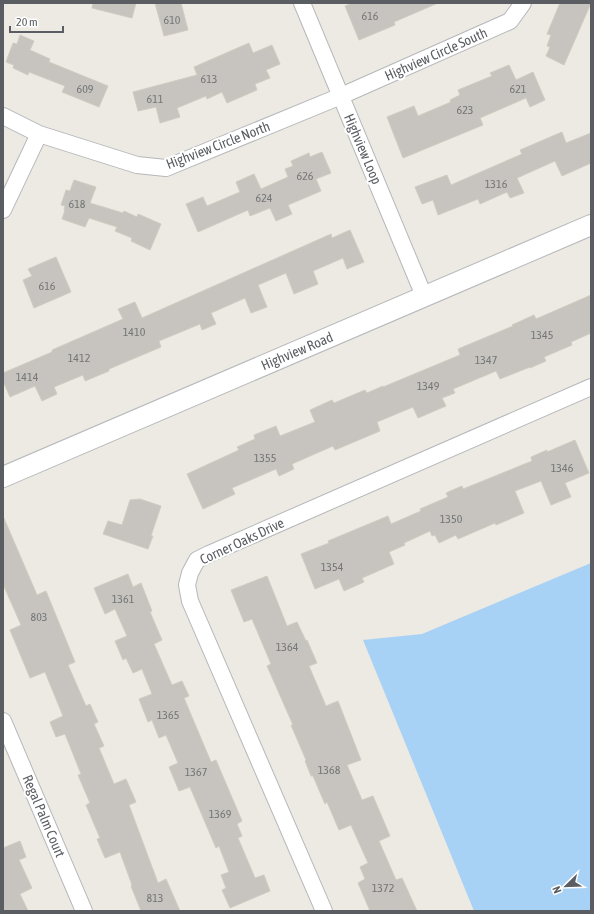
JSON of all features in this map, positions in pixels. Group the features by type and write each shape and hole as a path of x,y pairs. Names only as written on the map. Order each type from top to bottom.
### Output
{"street":[{"name":"Highview Loop","path":"302,3 424,296"},
{"name":"Highview Circle South","path":"341,96 510,21 523,3"},
{"name":"Highview Circle North","path":"3,116 39,134 137,165 166,168 341,96"},
{"path":"3,210 39,134"},
{"name":"Highview Road","path":"3,477 591,225"},
{"name":"Corner Oaks Drive","path":"324,911 190,601 187,585 190,573 197,560 209,554 591,387"},
{"name":"Regal Palm Court","path":"3,720 84,911"}],"water":[{"path":"591,563 591,911 474,911 363,640 422,634"}],"building":[{"path":"93,3 136,3 132,18 92,8"},
{"path":"155,3 181,3 188,30 164,36"},
{"path":"353,3 438,3 394,22 395,25 359,40 345,6"},
{"path":"560,3 591,3 564,65 546,56 550,47 547,46 551,35 547,34"},
{"path":"20,35 34,41 30,50 50,59 49,62 108,86 99,107 62,92 65,86 29,72 28,75 13,68 14,65 6,62 13,43 17,44"},
{"path":"249,43 253,53 272,45 280,64 266,70 270,78 255,84 257,90 227,103 222,92 207,99 206,96 177,108 180,117 160,123 156,107 138,111 133,92 197,75 194,67"},
{"path":"509,65 516,80 533,72 545,100 530,107 526,98 480,118 483,125 403,158 387,117 414,106 418,116 451,102 450,100 460,95 458,90 492,76 490,73"},
{"path":"562,132 566,143 591,133 591,163 562,176 555,161 517,178 524,193 510,198 507,192 480,204 478,199 438,215 433,200 422,204 415,187 447,175 451,185 522,154 520,150"},
{"path":"322,152 331,173 316,179 321,191 288,205 292,214 276,221 270,208 250,216 248,210 198,232 186,204 203,197 207,206 240,192 236,182 254,174 261,189 288,177 285,169 293,166 291,161 309,153 310,157"},
{"path":"74,180 96,187 90,203 123,213 124,211 137,217 138,214 161,224 150,250 131,241 132,238 115,231 117,227 89,218 85,227 62,219 65,206 61,205 66,190 70,191"},
{"path":"350,230 364,262 347,269 343,258 313,271 318,284 294,294 286,273 258,285 267,307 251,313 245,298 211,313 216,324 202,330 200,324 159,341 161,347 109,369 109,371 85,381 83,375 54,387 57,394 42,401 35,386 10,397 3,381 3,373 123,319 118,309 135,302 142,318 331,234 332,238"},
{"path":"56,257 71,292 34,308 23,280 32,276 28,269"},
{"path":"591,295 591,333 571,342 572,345 544,357 546,361 500,379 496,371 453,389 455,393 442,398 446,406 418,418 413,407 377,422 380,431 335,450 333,446 292,464 294,469 279,476 276,469 232,488 235,494 203,509 187,474 239,450 237,447 255,439 254,435 276,426 280,436 315,422 310,410 332,400 334,403 365,390 367,393 383,387 460,355 458,349 513,326 512,325 534,315 536,319"},
{"path":"575,440 589,473 565,483 571,497 551,505 541,481 515,491 524,513 496,525 495,523 458,539 456,535 439,543 435,535 432,536 430,531 389,552 394,564 362,578 364,582 344,591 339,579 315,589 301,554 388,516 391,524 448,497 446,493 462,486 463,489 532,461 531,457"},
{"path":"140,499 161,506 148,549 103,534 108,521 122,525 130,500"},
{"path":"3,516 37,595 46,591 75,662 68,665 86,706 90,704 98,722 94,724 104,746 99,748 114,784 126,779 136,802 129,805 158,883 166,879 180,911 141,911 120,852 105,858 97,839 100,838 86,805 90,803 78,775 81,774 65,734 56,737 50,722 63,716 45,672 30,678 10,630 21,625 3,584"},
{"path":"128,574 133,587 141,583 152,611 150,612 162,640 154,644 172,685 182,681 189,696 184,698 211,762 216,760 242,821 237,824 242,836 238,838 255,878 264,875 270,891 230,908 222,890 226,888 221,875 229,872 219,846 216,848 190,787 179,791 169,767 178,763 166,735 159,738 152,720 148,722 139,699 152,694 142,669 133,673 126,658 123,660 115,641 127,636 115,609 105,614 94,588"},
{"path":"267,576 287,626 297,622 306,641 307,640 317,663 309,666 326,706 338,701 361,760 347,765 362,800 373,796 390,836 379,841 396,880 402,878 417,911 370,911 358,883 365,879 360,867 368,863 351,825 339,830 327,802 325,804 313,776 311,776 291,725 293,725 267,666 271,664 252,619 244,622 231,590"},
{"path":"20,841 26,857 19,860 32,888 20,894 28,911 3,911 3,848"}]}
